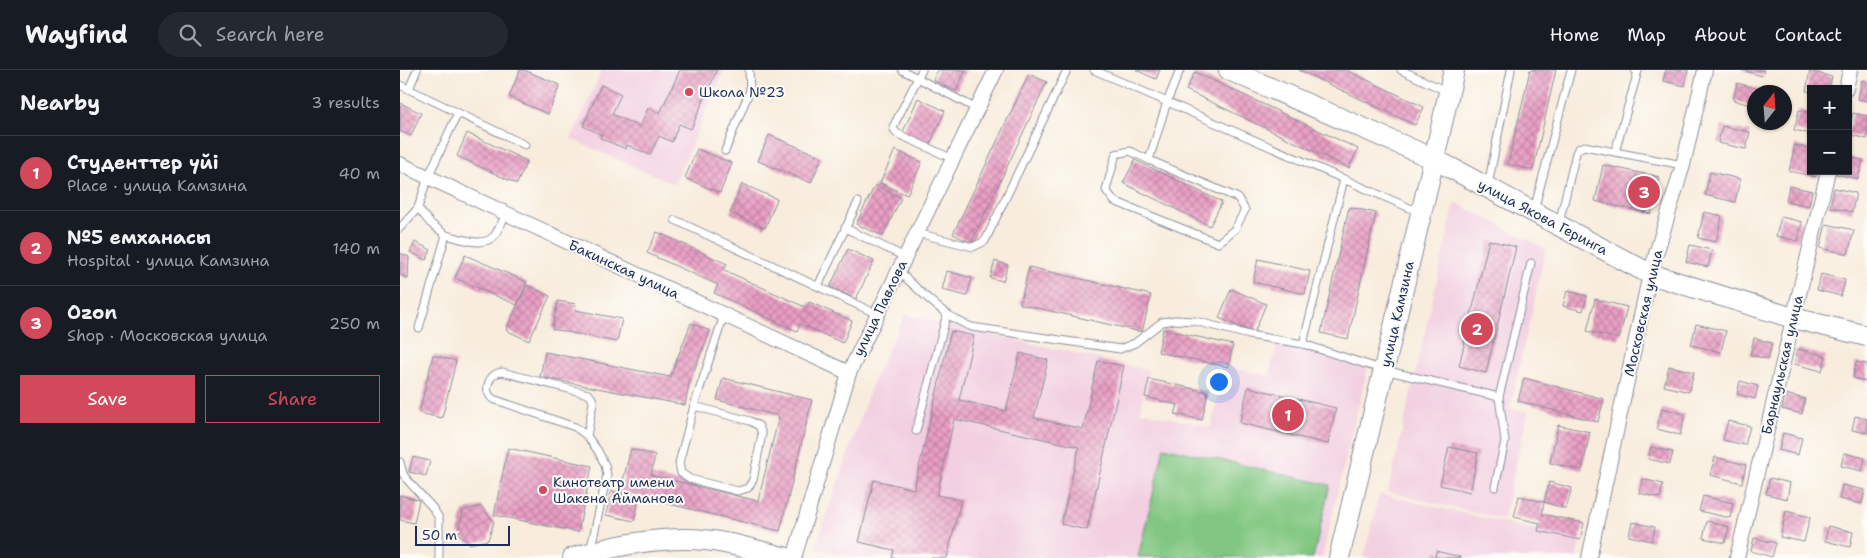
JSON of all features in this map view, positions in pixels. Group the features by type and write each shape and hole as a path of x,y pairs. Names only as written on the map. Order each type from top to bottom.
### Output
{"street":[{"name":"улица Павлова","path":"794,558 848,373 996,70"},
{"name":"улица Камзина","path":"1339,558 1454,70"},
{"name":"Московская улица","path":"1589,558 1650,274 1682,165 1705,70"},
{"path":"1847,85 1850,70"},
{"name":"улица Якова Геринга","path":"1235,71 1434,159 1650,274 1793,318 1867,336"},
{"name":"Бакинская улица","path":"400,164 848,373"},
{"name":"Барнаульская улица","path":"1737,558 1827,175"},
{"path":"581,556 651,542 687,539 723,543 787,558"}],"lane":[{"path":"409,89 417,70"},
{"path":"725,151 750,90 749,70"},
{"path":"902,70 977,109"},
{"path":"922,70 893,127 896,133 953,159"},
{"path":"917,233 973,247 985,241 1067,70"},
{"path":"1094,70 1421,213"},
{"path":"1149,160 1167,102 1180,70"},
{"path":"1401,70 1449,92"},
{"path":"1487,187 1511,70"},
{"path":"1534,212 1571,70"},
{"path":"1615,152 1637,70"},
{"path":"400,85 525,145"},
{"path":"400,228 418,208 428,177 458,113"},
{"path":"1559,225 1578,148 1584,146 1682,165"},
{"path":"1130,151 1149,160 1238,198 1245,210 1234,230 1218,243 1114,201 1106,190 1116,154 1130,151"},
{"path":"1303,344 1344,179"},
{"path":"818,286 858,202"},
{"path":"418,208 430,223 446,235 476,242 485,241 493,237 506,214"},
{"path":"675,220 877,314"},
{"path":"846,228 905,257"},
{"path":"419,328 446,235"},
{"path":"1495,487 1505,441 1499,397 1531,263"},
{"path":"898,270 947,314 958,322 972,327 1120,349 1135,343 1162,322 1175,320 1195,321 1249,335 1303,344 1384,370 1499,397"},
{"path":"916,432 947,314"},
{"path":"694,406 759,426 762,434 753,480 748,488 738,491 690,479 682,473 679,463 694,406 724,315"},
{"path":"581,556 607,474 598,451 587,436 575,427 488,396 486,391 491,376 496,372 502,372 588,394 592,398 593,403 587,436"},
{"path":"400,462 403,474 432,507 439,518 439,558"}],"shaded area":[{"path":"602,70 724,70 674,184 571,139"},
{"path":"1455,202 1546,249 1510,408 1528,412 1503,519 1388,492"},
{"path":"905,315 1149,370 1140,411 1211,427 1225,366 1269,376 1278,340 1369,362 1322,558 858,558 815,548 874,379"},
{"path":"1379,494 1580,540 1576,558 1364,558"}],"green space":[{"path":"1164,447 1330,485 1313,558 1138,557"}],"building":[{"path":"520,70 560,85 548,114 509,97"},
{"path":"680,70 717,70 691,129 679,124 672,142 659,136 650,155 627,145 626,149 600,138 602,135 583,126 601,85 621,94 612,114 640,127 648,108 660,113"},
{"path":"938,70 966,70 956,91 933,80"},
{"path":"1136,70 1160,70 1156,79"},
{"path":"1299,70 1346,70 1424,107 1415,125"},
{"path":"1530,70 1556,70 1533,170 1508,164"},
{"path":"1666,70 1688,70 1685,86 1663,81"},
{"path":"1741,70 1764,70 1762,76"},
{"path":"1810,71 1832,77 1830,85 1807,85"},
{"path":"1195,72 1358,149 1349,168 1186,90"},
{"path":"1029,74 1047,82 971,243 953,234"},
{"path":"1862,80 1867,81 1867,101 1858,99"},
{"path":"1737,83 1747,86 1747,104 1733,100"},
{"path":"918,98 945,111 929,146 902,134"},
{"path":"400,103 421,113 411,136 400,131"},
{"path":"1799,110 1807,112 1807,133 1794,130"},
{"path":"1853,113 1867,116 1867,139 1852,135"},
{"path":"1722,126 1750,132 1746,149 1718,143"},
{"path":"467,133 527,161 517,184 457,156"},
{"path":"769,135 822,157 811,183 758,161"},
{"path":"1795,145 1807,148 1807,175 1789,171"},
{"path":"697,149 732,163 720,193 685,178"},
{"path":"895,150 922,162 907,195 880,183"},
{"path":"1852,158 1863,160 1858,179 1840,175 1852,175"},
{"path":"1135,160 1222,202 1210,226 1123,183"},
{"path":"1603,165 1659,177 1651,214 1595,201"},
{"path":"1710,172 1740,179 1735,202 1705,195"},
{"path":"742,184 777,199 765,228 730,213"},
{"path":"875,185 901,198 883,236 856,224"},
{"path":"1789,186 1812,191 1809,206 1786,201"},
{"path":"1834,188 1856,193 1852,212 1830,207"},
{"path":"1349,207 1376,213 1348,339 1321,333"},
{"path":"1704,212 1722,216 1716,242 1698,238"},
{"path":"1781,217 1802,222 1798,241 1776,236"},
{"path":"1826,224 1854,230 1848,254 1820,248"},
{"path":"657,232 727,264 724,270 807,308 809,302 852,321 843,343 800,324 797,331 714,293 718,285 647,253"},
{"path":"1489,240 1516,247 1486,373 1459,366"},
{"path":"415,242 431,250 426,260 410,252"},
{"path":"1690,245 1712,250 1708,267 1686,262"},
{"path":"848,249 874,261 856,299 830,287"},
{"path":"400,253 409,257 408,279 400,275"},
{"path":"465,255 527,282 517,305 455,278"},
{"path":"1258,259 1310,271 1305,294 1253,282"},
{"path":"995,261 1008,265 1003,281 990,278"},
{"path":"1029,267 1151,295 1142,332 1020,304"},
{"path":"947,271 972,278 967,296 942,290"},
{"path":"1821,274 1845,280 1841,296 1817,290"},
{"path":"527,285 550,296 529,341 506,330"},
{"path":"1231,289 1266,304 1254,333 1219,318"},
{"path":"1567,291 1587,296 1583,311 1563,306"},
{"path":"1595,299 1627,307 1619,339 1587,331"},
{"path":"558,301 576,304 575,310 622,319 617,342 552,329"},
{"path":"691,323 710,331 690,380 685,405 540,377 545,352 670,377"},
{"path":"1696,324 1726,331 1721,352 1691,345"},
{"path":"1163,329 1233,345 1228,367 1158,352"},
{"path":"951,331 974,336 959,400 1006,411 1020,353 1048,360 1034,418 1083,429 1098,361 1124,366 1087,530 1061,524 1079,447 954,419 937,495 961,500 947,558 892,558 894,550 859,542 874,480 914,489"},
{"path":"1754,338 1772,343 1768,359 1750,355"},
{"path":"1798,349 1826,356 1822,371 1794,364"},
{"path":"433,355 456,361 442,418 419,413"},
{"path":"1856,362 1867,364 1867,382 1853,378"},
{"path":"1669,366 1694,372 1689,392 1664,386"},
{"path":"723,378 812,400 780,531 620,492 631,449 655,455 651,475 758,501 779,416 717,400"},
{"path":"1524,378 1604,399 1598,422 1518,401"},
{"path":"1149,379 1208,392 1202,420 1175,414 1178,405 1145,397"},
{"path":"1740,381 1758,386 1755,399 1737,394"},
{"path":"1248,387 1336,408 1328,444 1240,423"},
{"path":"1785,394 1805,399 1802,414 1782,409"},
{"path":"1662,408 1685,414 1680,435 1657,429"},
{"path":"1855,416 1867,419 1867,433 1852,430"},
{"path":"1728,421 1750,426 1745,445 1723,440"},
{"path":"1558,425 1590,432 1582,470 1550,463"},
{"path":"1783,433 1802,438 1798,455 1779,450"},
{"path":"1449,447 1478,453 1470,492 1440,485"},
{"path":"1651,447 1673,452 1670,464 1648,459"},
{"name":"Кинотеатр имени Шакена Айманова","path":"508,448 592,466 578,532 494,515"},
{"path":"1844,453 1865,458 1862,471 1841,466"},
{"path":"413,457 430,461 426,476 409,472"},
{"path":"1715,457 1746,465 1742,483 1710,475"},
{"path":"1770,478 1790,483 1787,499 1766,494"},
{"path":"1643,479 1663,484 1660,498 1639,493"},
{"path":"1549,482 1572,488 1566,509 1544,502"},
{"path":"1842,485 1865,490 1862,504 1839,499"},
{"path":"611,491 639,500 634,521 606,515"},
{"path":"400,495 419,500 414,523 400,520"},
{"path":"1519,496 1544,502 1542,514 1584,523 1580,540 1538,531 1540,523 1514,517"},
{"path":"1703,496 1733,503 1730,518 1699,511"},
{"path":"481,506 494,522 488,540 470,544 458,533 463,511"},
{"path":"1786,511 1810,517 1804,542 1780,537"},
{"path":"1707,521 1729,527 1725,543 1703,538"},
{"path":"1632,522 1655,527 1652,541 1629,536"},
{"path":"1828,526 1853,532 1850,547 1825,541"},
{"path":"1754,538 1776,543 1772,557 1751,551"},
{"path":"1436,551 1460,557 1460,558 1435,558"}],"place":[{"name":"Школа №23","path":"689,92"},
{"name":"Ozon","path":"1644,192"},
{"name":"№5 емханасы","path":"1477,329"},
{"name":"Студенттер үйі","path":"1288,415"},
{"name":"Кинотеатр имени Шакена Айманова","path":"543,490"}]}
